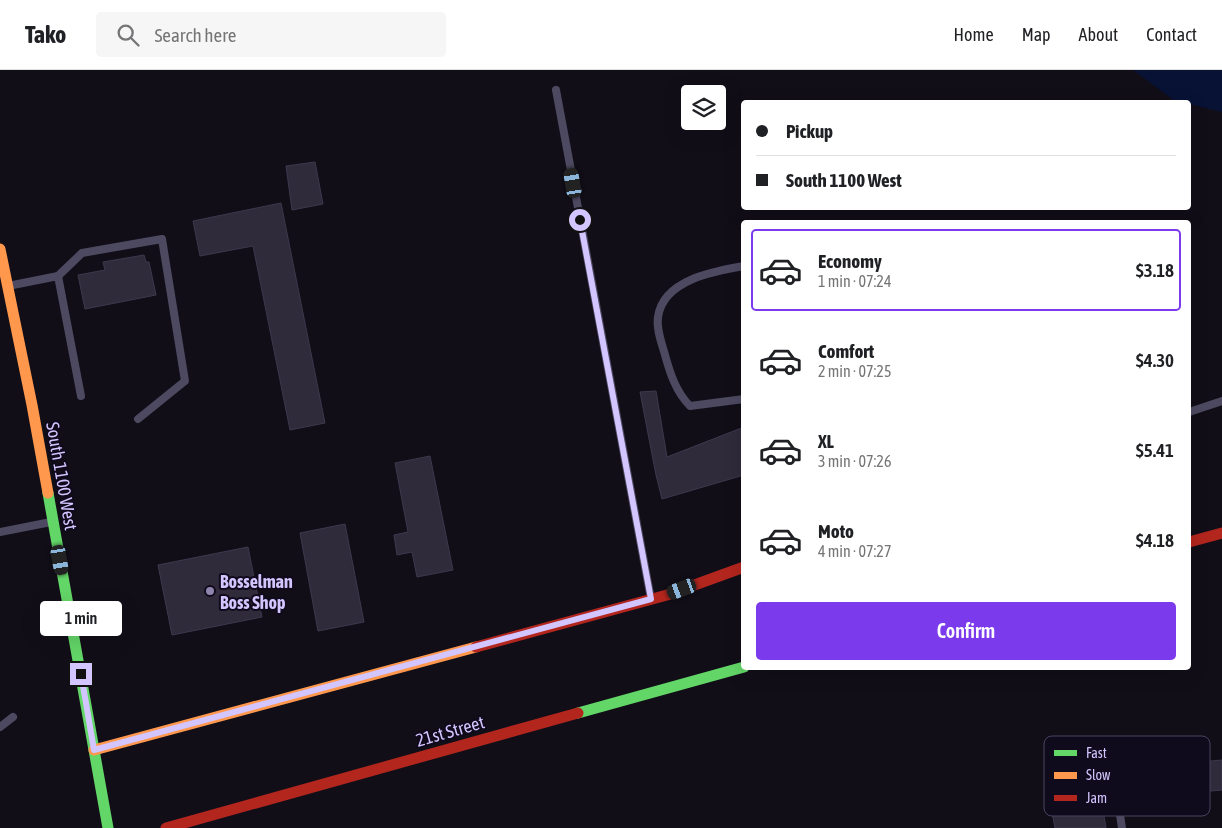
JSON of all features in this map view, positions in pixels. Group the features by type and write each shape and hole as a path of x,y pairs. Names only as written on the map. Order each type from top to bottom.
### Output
{"street":[{"name":"South 1100 West","path":"0,249 53,522 108,828"},
{"path":"1191,541 1222,533"},
{"path":"94,750 667,595 741,568"},
{"name":"21st Street","path":"166,828 741,668"}],"lane":[{"path":"556,90 651,599"},
{"path":"8,286 58,276 82,253 162,239 185,381 138,419"},
{"path":"741,267 702,275 674,290 663,302 658,318 660,336 670,374 681,397 690,406 741,399"},
{"path":"58,276 81,396"},
{"path":"1191,411 1222,401"},
{"path":"0,532 53,522"},
{"path":"0,727 13,717"}],"water":[{"path":"1133,70 1222,70 1222,112 1191,104 1191,100 1174,100"}],"building":[{"path":"315,162 323,204 292,210 286,166"},
{"path":"281,203 325,423 290,430 253,246 200,256 193,221"},
{"path":"144,255 146,262 149,262 156,295 85,309 78,275 105,270 103,262"},
{"path":"656,391 667,457 741,428 741,476 662,499 640,392"},
{"path":"430,456 453,570 417,577 412,552 397,555 394,535 408,532 395,463"},
{"path":"345,524 364,622 318,631 300,533"},
{"name":"Bosselman Boss Shop","path":"248,547 262,617 172,635 158,565"},
{"path":"1222,760 1222,790 1210,791 1210,761"},
{"path":"1053,816 1104,816 1106,828 1055,828"}],"traffic: fast":[{"path":"48,493 108,828"},
{"path":"578,713 741,668"}],"traffic: slow":[{"path":"0,249 48,493"},
{"path":"94,750 476,647"}],"traffic: jam":[{"path":"1191,541 1222,533"},
{"path":"476,647 667,595 741,568"},
{"path":"166,828 578,713"}],"place":[{"name":"Bosselman Boss Shop","path":"210,591"}],"route":[{"path":"81,674 94,750 651,599 580,220"}]}
